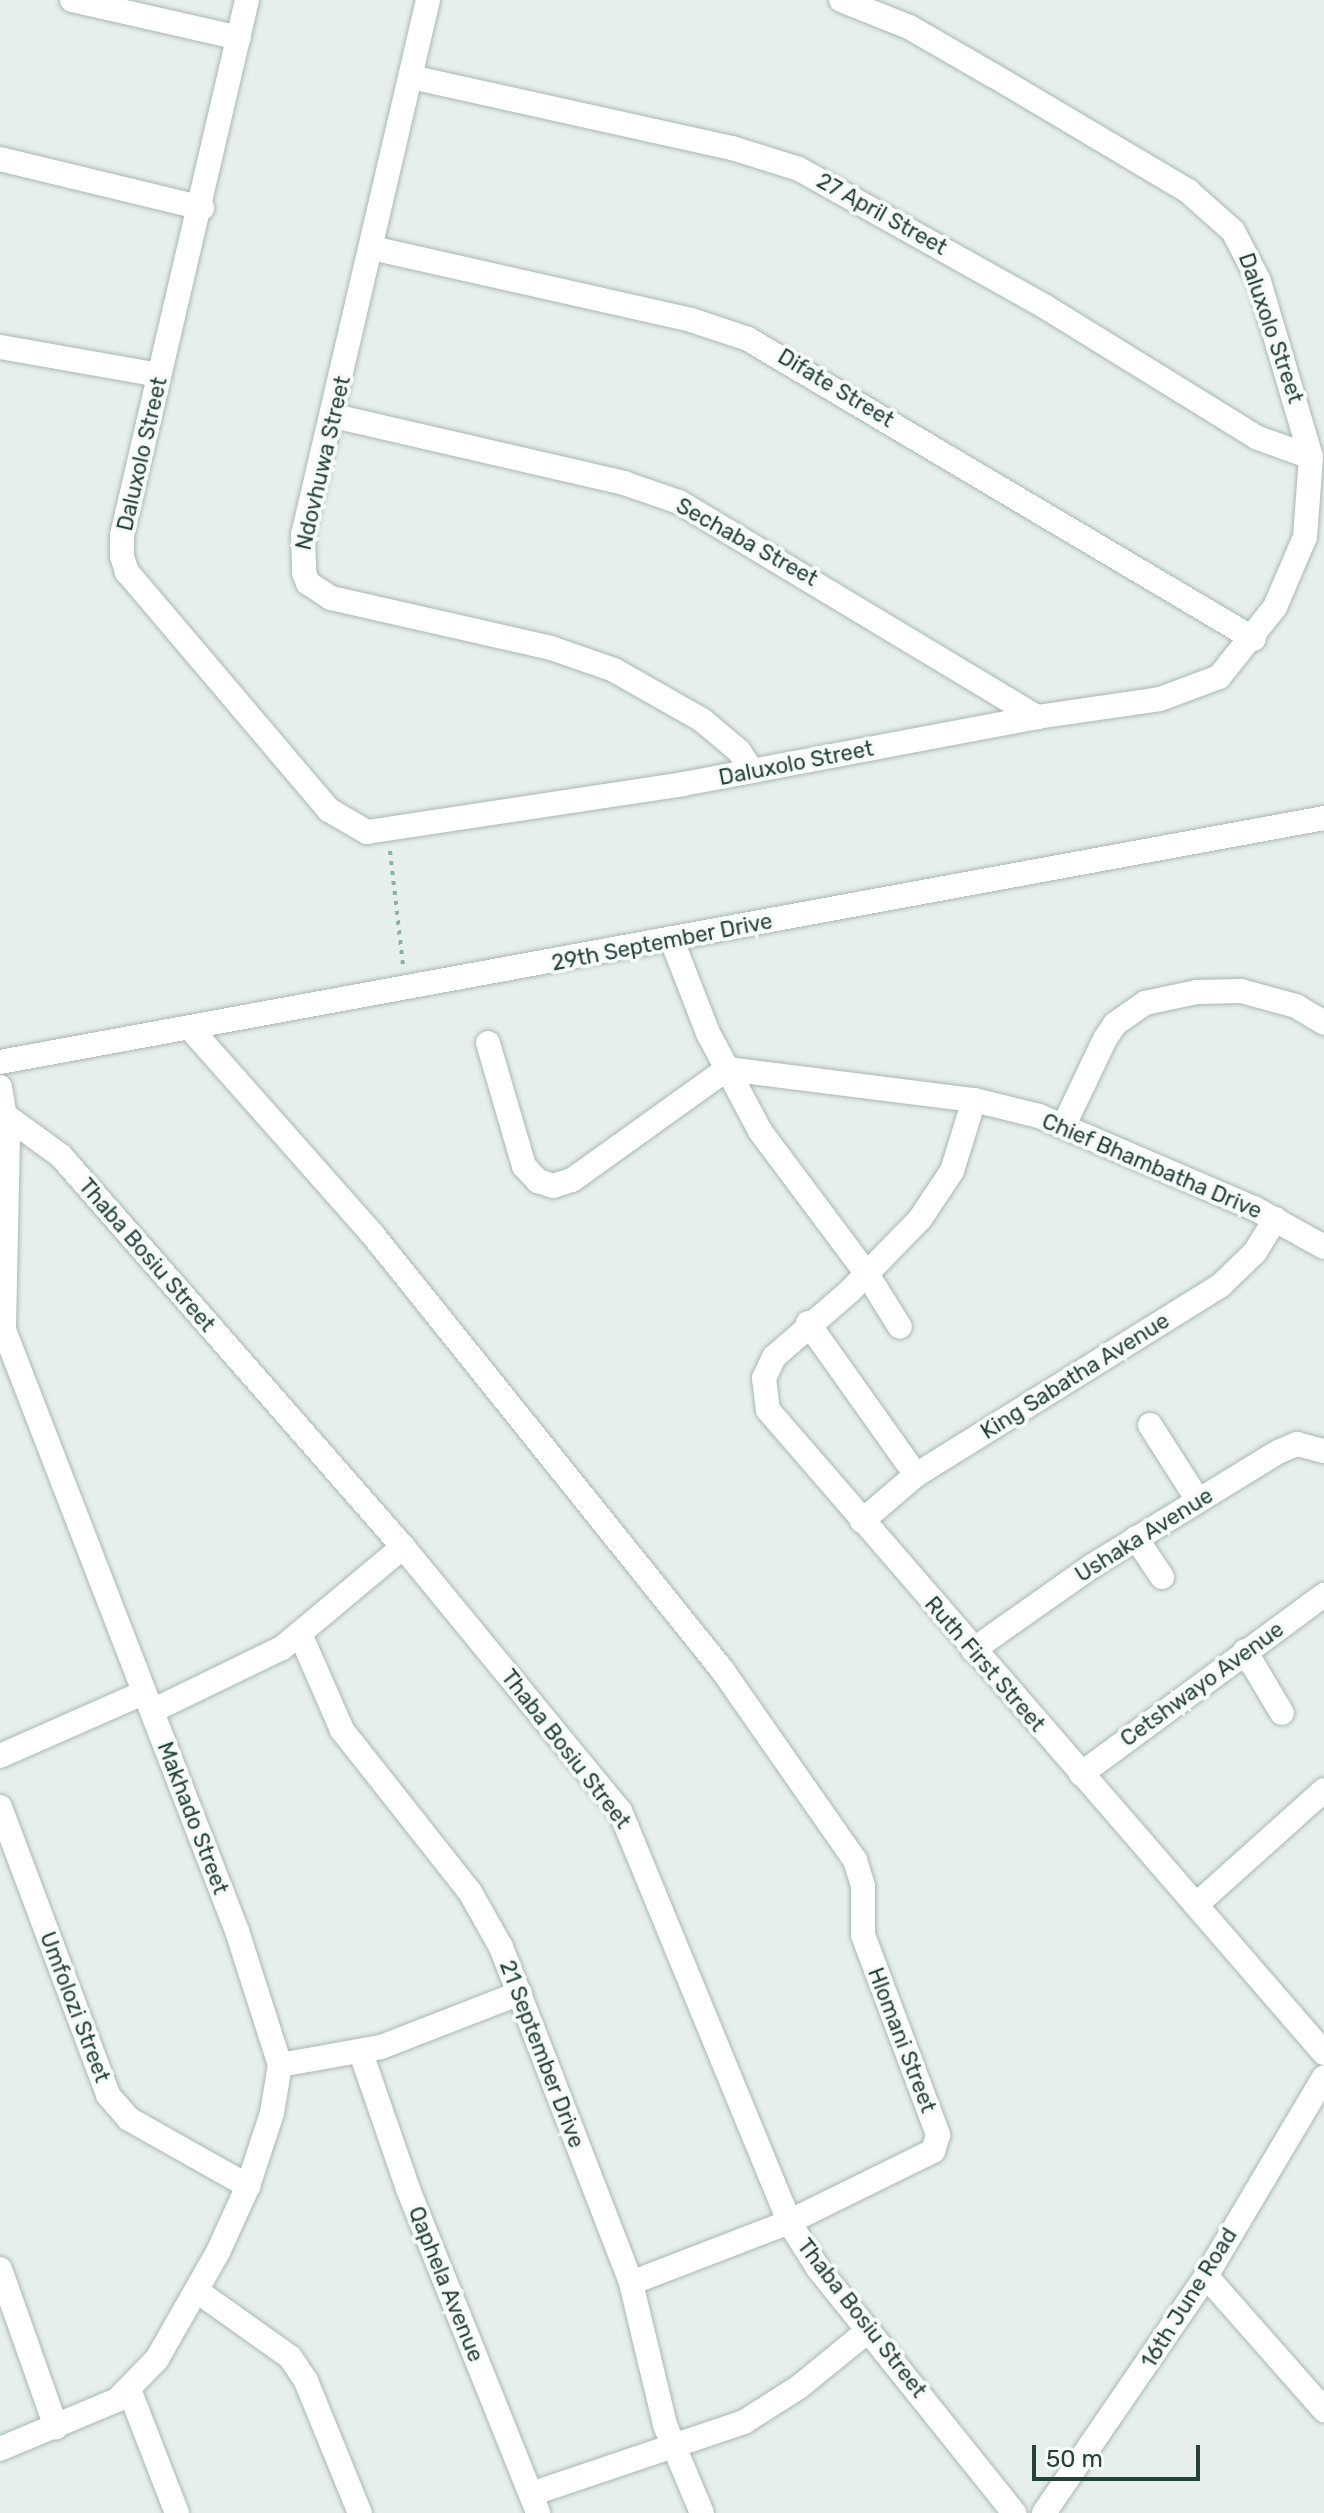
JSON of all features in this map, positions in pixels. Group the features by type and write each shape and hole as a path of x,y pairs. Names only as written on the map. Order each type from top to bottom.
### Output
{"street":[{"path":"72,0 239,38"},
{"name":"Daluxolo Street","path":"247,0 202,208 122,535 127,572 329,810 356,829 388,831 752,771 1190,690 1219,677 1254,639 1291,575 1305,537 1311,457 1259,281 1222,218 1188,191 909,27 841,0"},
{"name":"Ndovhuwa Street","path":"428,0 301,550 304,573 318,591 581,656 677,703 723,735 752,771"},
{"name":"27 April Street","path":"411,77 732,148 799,169 1044,306 1258,438 1311,457"},
{"path":"0,159 202,208"},
{"name":"Difate Street","path":"372,248 691,320 748,339 1254,639"},
{"path":"0,347 159,375"},
{"name":"Sechaba Street","path":"334,416 624,483 679,502 780,558 1037,717"},
{"name":"29th September Drive","path":"0,1062 406,991 671,938 1324,818"},
{"path":"671,938 727,1069 779,1160 867,1274 900,1327"},
{"path":"1064,1125 1105,1039 1115,1024 1145,1003 1197,992 1241,991 1296,1006 1324,1023"},
{"name":"Hlomani Street","path":"190,1028 373,1235 723,1671 855,1860 863,1886 863,1935 938,2135 936,2143 922,2157 789,2222 631,2283"},
{"path":"488,1043 524,1166 538,1181 553,1186 572,1180 727,1069"},
{"name":"Chief Bhambatha Drive","path":"727,1069 974,1100 1064,1125 1276,1219 1324,1247"},
{"name":"Makhado Street","path":"0,1087 6,1116 1,1319 268,2016 280,2065 272,2113 248,2186 197,2291 130,2392"},
{"path":"867,1274 937,1197 961,1150 974,1100"},
{"name":"Thaba Bosiu Street","path":"6,1116 61,1156 403,1547 631,1829 789,2222 818,2268 1014,2513"},
{"name":"King Sabatha Avenue","path":"862,1521 916,1475 1221,1285 1255,1252 1276,1219"},
{"name":"Ruth First Street","path":"867,1274 808,1323 768,1368 764,1400 781,1432 1324,2053"},
{"path":"808,1323 916,1475"},
{"path":"1150,1425 1198,1500"},
{"name":"Ushaka Avenue","path":"973,1650 1136,1538 1288,1447 1307,1445 1324,1451"},
{"path":"1136,1538 1162,1577"},
{"path":"0,1756 147,1702 301,1636 403,1547"},
{"name":"Cetshwayo Avenue","path":"1081,1774 1324,1595"},
{"name":"21 September Drive","path":"301,1636 342,1730 470,1892 520,1993 631,2283 673,2447 702,2513"},
{"path":"1245,1651 1282,1713"},
{"path":"1196,1905 1324,1790"},
{"name":"Umfolozi Street","path":"0,1807 117,2108 248,2186"},
{"path":"280,2065 361,2053 520,1993"},
{"name":"Qaphela Avenue","path":"361,2053 408,2189 534,2504"},
{"name":"16th June Road","path":"1044,2513 1206,2276 1324,2077"},
{"path":"0,2269 56,2427"},
{"path":"1206,2276 1324,2410"},
{"path":"197,2291 290,2357 306,2381 360,2513"},
{"path":"534,2504 673,2447 717,2434 775,2404 869,2330"},
{"path":"0,2449 130,2392 177,2513"}],"path":[{"path":"388,831 406,991"}]}
